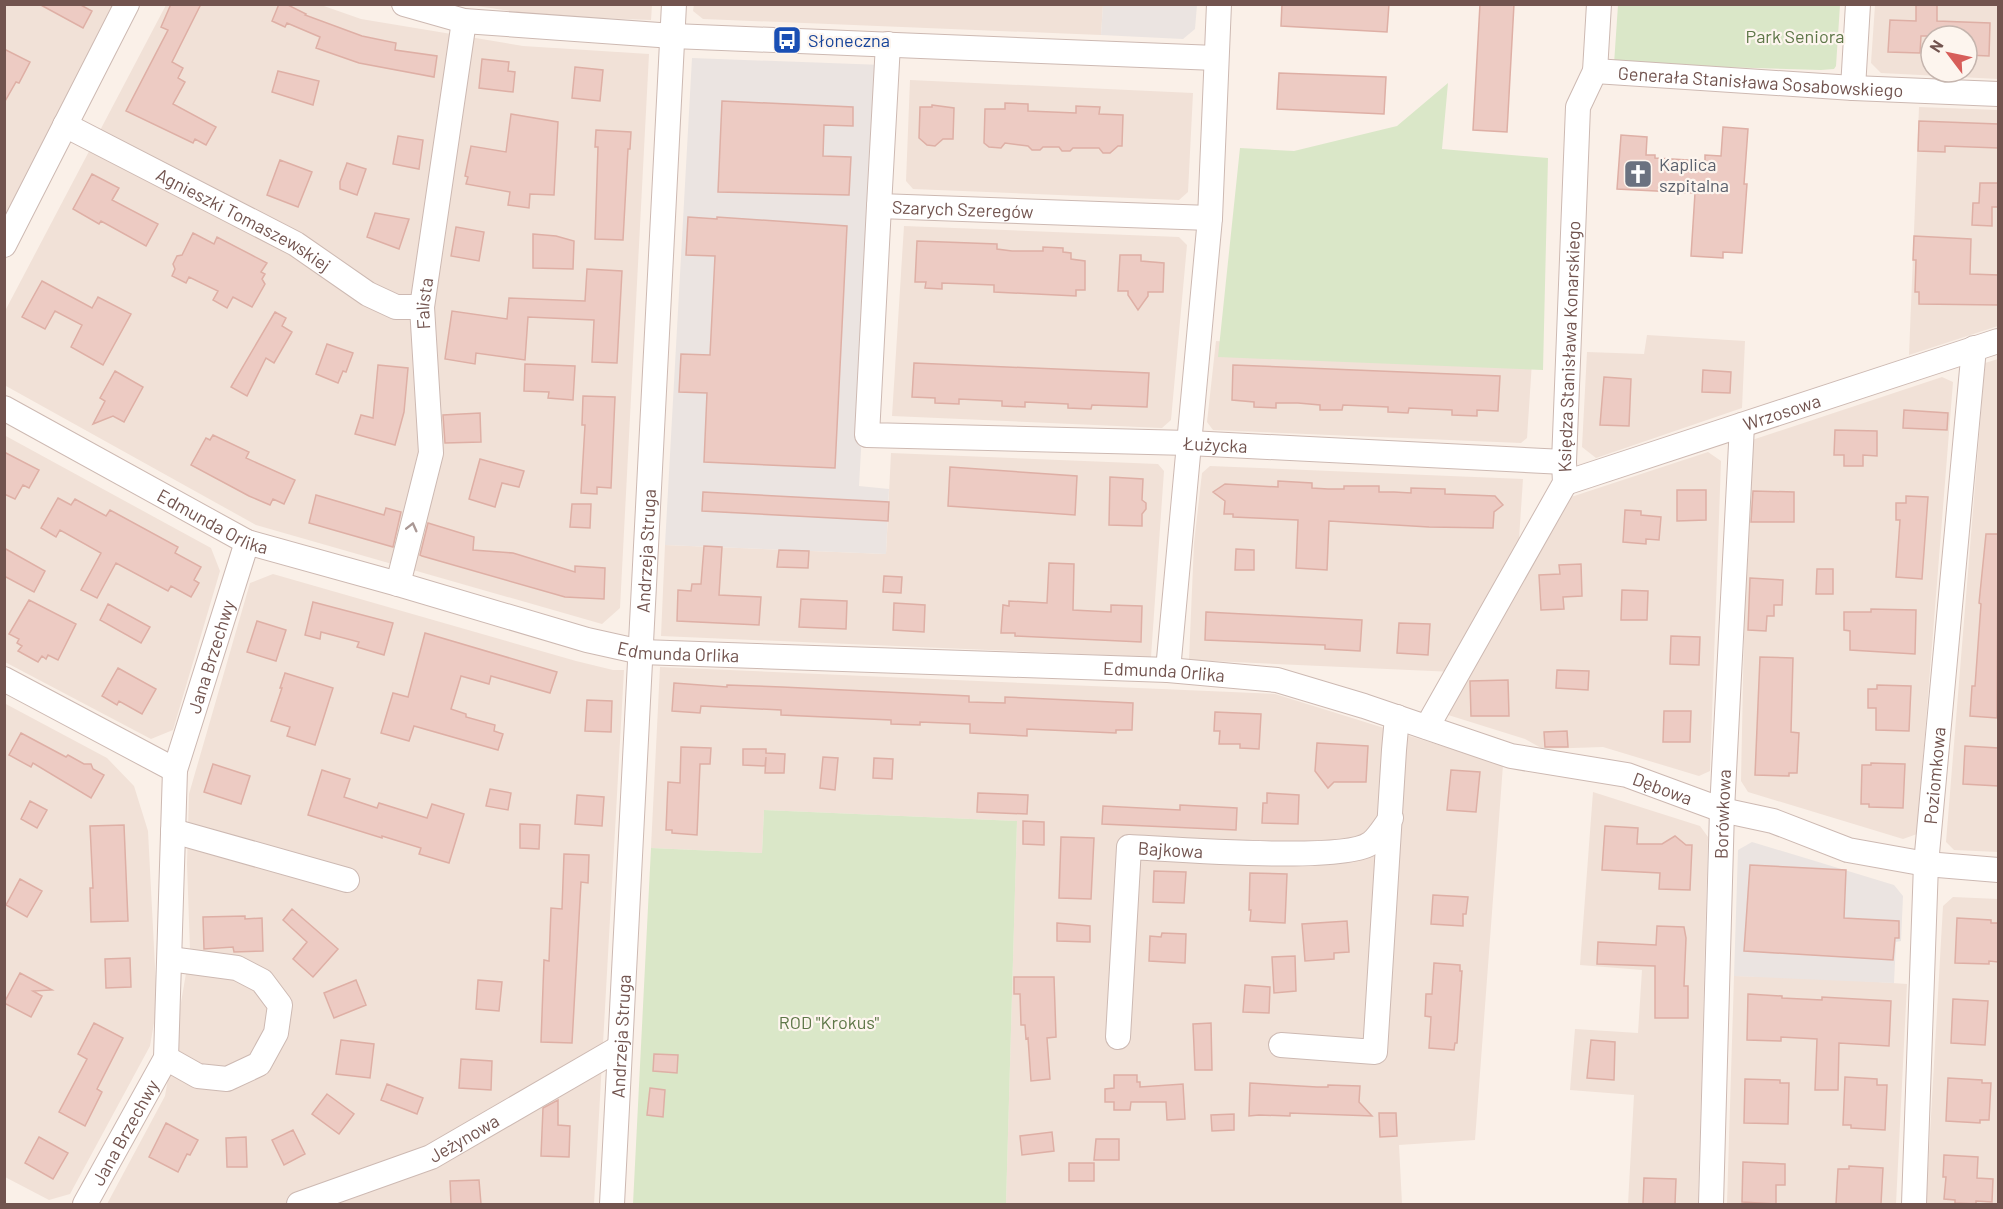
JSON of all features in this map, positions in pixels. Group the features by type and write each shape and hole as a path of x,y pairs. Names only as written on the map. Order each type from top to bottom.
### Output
{"street":[{"path":"4,245 127,4"},
{"path":"404,4 464,21 673,36 1216,58"},
{"name":"Andrzeja Struga","path":"612,1204 674,4"},
{"path":"1168,670 1210,218 1219,4"},
{"name":"Księdza Stanisława Konarskiego","path":"1427,727 1564,472 1578,107 1595,71 1599,4"},
{"path":"1853,88 1858,4"},
{"name":"Falista","path":"398,584 430,453 422,307 464,21"},
{"name":"Szarych Szeregów","path":"888,44 879,206 1210,218"},
{"name":"Generała Stanisława Sosabowskiego","path":"1595,71 1853,88 1998,94"},
{"name":"Agnieszki Tomaszewskiej","path":"65,126 296,244 368,294 396,307 422,307"},
{"name":"Łużycka","path":"879,206 867,435 1189,443 1564,472"},
{"name":"Wrzosowa","path":"1564,472 1742,424 1998,341"},
{"name":"Poziomkowa","path":"1914,1204 1926,864 1974,348"},
{"name":"Edmunda Orlika","path":"4,408 247,542 587,640 641,652 1168,670 1277,680 1398,717"},
{"name":"Borówkowa","path":"1711,1204 1722,810 1742,424"},
{"name":"Jana Brzechwy","path":"85,1204 166,1058 175,770 247,542"},
{"path":"4,679 175,770"},
{"path":"1281,1045 1375,1052 1398,717"},
{"name":"Dębowa","path":"1398,717 1512,756 1628,775 1722,810 1773,821 1848,850 1926,864 1998,870"},
{"name":"Bajkowa","path":"1118,1037 1129,847 1283,854 1339,853 1370,844 1390,818"},
{"path":"173,831 347,880"},
{"name":"Jana Brzechwy","path":"166,1058 198,1076 227,1079 259,1064 276,1034 280,1005 262,981 237,968 170,959"},
{"name":"Jeżynowa","path":"299,1204 431,1157 620,1048"}],"shaded area":[{"path":"694,4 1103,5 1101,35 703,19 693,11"},
{"path":"5,5 115,5 5,218"},
{"path":"166,5 321,5 361,19 523,46 649,54 620,608 602,624 256,525 6,386 5,311"},
{"path":"470,5 652,5 651,20 544,16"},
{"path":"1103,5 1197,5 1195,29 1183,39 1101,35"},
{"path":"1875,5 1998,5 1998,79 1979,78 1979,24 1919,24 1919,75 1881,73 1871,63"},
{"path":"692,58 883,65 859,486 889,489 886,554 665,545"},
{"path":"910,80 1193,93 1188,192 1179,200 913,189 906,181"},
{"path":"1919,107 1998,110 1998,326 1909,355"},
{"path":"904,226 1179,237 1187,245 1171,420 1162,428 892,416"},
{"path":"1647,335 1745,341 1742,408 1596,458 1582,447 1587,352 1644,354"},
{"path":"1216,341 1532,362 1527,438 1521,443 1213,430 1207,422"},
{"path":"1998,359 1998,852 1954,850 1946,842 1985,363"},
{"path":"1942,377 1953,382 1917,834 1903,839 1748,792 1741,781 1747,482 1752,440"},
{"path":"4,435 211,548 220,571 173,730 151,739 5,662"},
{"path":"1708,452 1721,461 1710,771 1699,776 1603,747 1543,749 1525,739 1445,714 1568,498"},
{"path":"891,453 1158,464 1164,471 1151,657 661,636 665,545 886,554"},
{"path":"1210,466 1523,479 1518,554 1454,672 1189,660 1194,543 1202,473"},
{"path":"273,574 576,661 613,670 624,670 594,1204 107,1204 165,1096 190,950 187,864 189,794 250,583"},
{"path":"660,667 1275,694 1503,765 1475,1140 1399,1145 1402,1204 1006,1204 1017,821 764,810 762,853 651,848"},
{"path":"4,703 107,758 134,786 148,831 157,1006 150,1046 70,1194 49,1200 5,1177"},
{"path":"1593,792 1700,826 1708,837 1698,1204 1628,1204 1634,1095 1570,1090 1575,1029 1638,1033 1642,970 1580,965"},
{"path":"1752,842 1894,885 1903,896 1901,941 1896,942 1894,983 1734,976 1738,850"},
{"path":"1953,897 1998,899 1998,1204 1926,1204 1943,906"},
{"path":"1734,976 1820,978 1907,984 1896,1204 1727,1204"}],"green space":[{"name":"Park Seniora","path":"1618,5 1840,5 1836,66 1834,69 1821,70 1614,64"},
{"path":"1448,83 1442,149 1548,158 1543,370 1218,357 1240,148 1294,151 1397,126"},
{"name":"ROD \"Krokus\"","path":"764,810 1017,821 1006,1204 633,1204 651,848 762,853"}],"building":[{"path":"39,4 79,4 92,11 83,28"},
{"path":"171,4 201,4 172,62 183,68 178,78 185,82 173,104 216,127 206,145 195,139 193,143 126,111 168,30 161,27"},
{"path":"279,4 286,4 305,15 362,36 396,43 395,50 437,56 434,77 359,63 316,48 320,37 287,23 285,27 272,21"},
{"path":"1282,4 1389,4 1387,32 1281,26"},
{"path":"1480,4 1514,4 1507,132 1473,130"},
{"path":"1916,4 1937,4 1937,21 1990,23 1989,56 1979,56 1979,24 1919,24 1919,53 1888,52 1890,20 1916,21"},
{"path":"4,49 30,62 19,83 16,82 4,103"},
{"path":"482,59 509,62 508,71 515,72 513,92 479,88"},
{"path":"575,67 603,70 600,101 572,98"},
{"path":"278,71 319,81 313,105 272,92"},
{"path":"1279,73 1386,77 1384,114 1277,109"},
{"path":"722,101 853,107 853,126 824,125 823,156 851,157 849,195 718,192"},
{"path":"1005,103 1028,104 1028,111 1076,113 1076,106 1100,107 1099,114 1123,115 1122,146 1118,146 1110,153 1103,153 1099,148 1073,148 1070,151 1062,151 1059,147 1043,147 1040,150 1032,150 1028,146 1005,143 1001,148 989,147 984,143 985,109 1005,109"},
{"path":"932,105 954,108 953,139 943,139 935,146 927,145 919,138 920,107 932,107"},
{"path":"511,114 558,122 554,195 530,194 529,208 508,205 510,192 466,184 468,177 465,176 471,146 506,152"},
{"path":"1919,121 1998,124 1998,148 1945,146 1945,152 1918,151"},
{"path":"1723,127 1748,129 1742,253 1723,252 1723,258 1691,256 1695,193 1617,189 1621,135 1647,137 1646,155 1655,155 1655,158 1705,161 1705,155 1721,156"},
{"path":"596,130 631,132 623,240 595,239 598,147 595,147"},
{"path":"398,136 423,140 419,169 393,164"},
{"path":"280,160 312,172 298,207 267,195"},
{"path":"347,163 366,169 357,195 340,189 340,182"},
{"path":"92,174 119,188 112,200 158,224 146,246 101,221 99,224 73,209"},
{"path":"1980,183 1998,183 1998,207 1992,207 1992,226 1972,225 1973,203 1979,203"},
{"path":"375,213 409,219 399,249 367,237"},
{"path":"688,217 847,226 835,468 704,462 707,393 679,392 681,354 710,355 715,256 686,255"},
{"path":"456,227 484,232 479,261 451,256"},
{"path":"193,233 214,244 217,237 267,263 261,272 265,274 262,279 265,284 252,307 233,297 227,308 213,300 218,291 189,277 186,283 172,276 175,269 173,264 177,256 182,255"},
{"path":"533,234 556,236 574,241 573,269 533,268"},
{"path":"1914,236 1971,239 1970,274 1998,275 1998,305 1919,304 1919,292 1915,292"},
{"path":"917,241 997,244 997,249 1012,251 1043,251 1043,247 1063,248 1063,252 1071,253 1071,259 1085,261 1085,290 1076,290 1076,296 994,292 994,285 942,283 942,289 925,288 926,282 915,282"},
{"path":"1120,255 1141,255 1141,261 1164,263 1163,292 1148,292 1148,296 1138,310 1128,295 1128,291 1118,291"},
{"path":"587,269 622,271 617,363 592,362 594,320 528,317 525,360 476,353 475,364 445,359 452,311 507,319 509,298 585,301"},
{"path":"42,281 92,308 98,297 131,314 103,365 71,347 82,325 55,311 45,329 22,317"},
{"path":"275,312 286,318 282,326 292,332 274,363 266,358 247,396 231,387"},
{"path":"327,344 353,353 346,372 343,371 338,383 316,374"},
{"path":"914,363 1149,373 1147,407 1092,405 1091,409 1068,408 1068,404 1025,402 1025,407 1002,406 1002,401 959,399 959,404 935,403 935,398 912,397"},
{"path":"525,364 575,366 573,400 548,398 549,392 524,391"},
{"path":"378,365 408,368 404,412 395,445 355,434 361,415 373,418"},
{"path":"1233,365 1500,376 1498,411 1477,410 1477,416 1452,415 1452,410 1409,408 1408,413 1388,412 1388,407 1343,405 1342,410 1320,410 1320,405 1298,403 1276,403 1276,408 1254,407 1254,402 1232,400"},
{"path":"1703,370 1731,372 1730,393 1702,392"},
{"path":"115,371 143,387 124,422 113,416 93,424 105,401 100,398"},
{"path":"1604,377 1631,379 1629,426 1600,425"},
{"path":"583,396 615,397 611,488 597,487 597,494 581,493 585,425 582,425"},
{"path":"1904,410 1948,413 1947,430 1903,428"},
{"path":"480,413 481,442 445,443 443,415"},
{"path":"1835,430 1877,431 1877,456 1863,455 1863,466 1844,466 1844,455 1834,455"},
{"path":"213,435 249,452 246,458 295,480 284,504 273,499 270,505 191,465 206,438 210,440"},
{"path":"4,452 39,470 29,488 23,485 15,499 4,494"},
{"path":"480,459 524,471 519,487 502,483 495,507 469,499"},
{"path":"950,467 1077,476 1075,515 948,506"},
{"path":"1110,477 1143,479 1142,500 1146,503 1146,509 1142,514 1142,526 1109,525"},
{"path":"1278,481 1312,483 1312,488 1328,489 1344,489 1344,486 1379,486 1379,492 1411,493 1411,488 1445,489 1445,494 1495,496 1503,505 1494,512 1493,528 1329,521 1327,570 1296,568 1298,520 1233,517 1233,514 1224,514 1225,501 1213,492 1225,484 1278,487"},
{"path":"1677,490 1706,490 1706,520 1677,521"},
{"path":"1753,491 1794,492 1794,522 1751,522"},
{"path":"703,492 889,502 888,521 702,511"},
{"path":"316,495 384,515 386,508 401,512 393,547 309,523"},
{"path":"1906,496 1928,497 1922,579 1896,577 1900,520 1896,520 1896,503 1906,503"},
{"path":"58,498 71,505 75,499 106,516 110,510 178,547 175,553 201,567 194,580 199,583 191,597 171,586 168,591 116,563 97,598 81,590 101,553 60,530 56,537 41,528"},
{"path":"572,504 591,504 590,528 570,527"},
{"path":"1625,510 1641,511 1641,515 1661,517 1659,540 1646,539 1646,544 1623,542"},
{"path":"428,523 474,537 473,550 513,553 575,572 575,566 605,568 604,599 565,597 422,556 420,555"},
{"path":"1986,534 1998,534 1997,718 1970,716 1972,686 1975,686 1981,604 1979,603"},
{"path":"704,546 722,547 719,595 761,597 759,625 677,621 678,590 691,591 692,584 701,584"},
{"path":"4,548 45,571 34,592 4,576"},
{"path":"1236,549 1254,550 1254,570 1235,570"},
{"path":"779,550 809,551 808,568 777,567"},
{"path":"1049,563 1074,564 1073,610 1111,612 1111,605 1142,606 1141,642 1015,636 1015,633 1001,633 1003,605 1009,606 1009,601 1047,603"},
{"path":"1581,564 1582,596 1563,597 1564,609 1541,610 1539,575 1560,574 1559,565"},
{"path":"1817,569 1833,569 1833,594 1816,594"},
{"path":"884,576 902,577 901,593 883,592"},
{"path":"1750,578 1783,580 1782,605 1774,605 1774,616 1767,616 1766,631 1748,630"},
{"path":"1622,590 1648,591 1647,620 1621,620"},
{"path":"801,599 847,601 846,629 799,627"},
{"path":"29,600 76,624 58,660 48,655 46,659 42,656 38,662 18,651 22,646 17,643 19,639 9,634"},
{"path":"313,602 393,623 384,655 357,647 359,642 321,632 320,639 305,635"},
{"path":"894,603 925,605 924,632 893,630"},
{"path":"108,604 150,627 141,643 100,620"},
{"path":"1871,609 1916,610 1915,654 1850,650 1850,631 1844,630 1844,612 1871,612"},
{"path":"1206,612 1362,620 1360,651 1325,649 1325,645 1205,640"},
{"path":"257,621 286,630 276,661 247,652"},
{"path":"1399,623 1430,624 1428,655 1397,653"},
{"path":"425,633 557,672 550,693 491,676 489,684 461,676 451,709 466,714 466,717 495,725 494,731 503,734 498,750 414,726 409,741 381,733 393,693 408,697"},
{"path":"1671,636 1700,637 1699,665 1670,664"},
{"path":"1760,657 1793,658 1791,732 1799,733 1797,773 1789,773 1789,776 1755,775"},
{"path":"118,668 156,689 142,714 119,701 117,705 102,696"},
{"path":"1557,670 1589,671 1588,690 1556,688"},
{"path":"285,673 333,688 315,745 287,736 290,727 271,721"},
{"path":"1508,680 1509,716 1471,716 1470,681"},
{"path":"674,683 969,696 969,702 1005,703 1005,697 1133,703 1132,730 1116,730 1116,733 1027,729 1027,736 970,733 970,724 920,722 920,725 891,724 891,720 781,715 781,710 701,706 700,713 672,711"},
{"path":"1877,685 1911,686 1909,731 1876,730 1876,708 1868,708 1868,689 1877,689"},
{"path":"587,700 612,701 611,732 585,731"},
{"path":"1664,711 1691,711 1690,742 1663,742"},
{"path":"1215,712 1261,714 1259,749 1240,748 1240,744 1219,744 1220,731 1214,731"},
{"path":"1567,731 1568,747 1545,747 1544,732"},
{"path":"21,733 66,757 68,755 84,764 91,764 93,769 104,775 91,798 33,763 31,767 9,755"},
{"path":"1317,743 1368,746 1366,782 1334,782 1328,788 1315,771"},
{"path":"1965,746 1998,748 1998,786 1963,784"},
{"path":"681,747 711,748 710,764 700,764 697,835 672,833 672,830 666,830 668,782 680,783"},
{"path":"743,749 766,749 766,753 785,754 784,773 765,773 766,757 765,766 743,765"},
{"path":"823,757 838,758 835,790 820,788"},
{"path":"874,758 893,759 892,779 873,778"},
{"path":"1871,763 1905,764 1903,808 1869,807 1869,804 1861,804 1862,765 1871,765"},
{"path":"213,764 250,776 241,804 204,792"},
{"path":"322,770 350,779 344,797 377,808 379,803 427,818 432,804 464,814 449,863 419,854 421,848 308,815"},
{"path":"1451,770 1480,772 1476,812 1447,810"},
{"path":"490,789 511,793 508,810 486,806"},
{"path":"978,793 1028,795 1027,814 977,812"},
{"path":"1267,793 1299,795 1298,824 1262,823 1263,803 1267,803"},
{"path":"577,795 604,797 602,826 575,824"},
{"path":"30,801 47,810 37,828 21,819"},
{"path":"1180,805 1237,808 1236,830 1102,824 1103,806 1180,810"},
{"path":"1023,821 1044,822 1044,845 1023,844"},
{"path":"520,824 540,825 539,849 520,848"},
{"path":"124,825 128,921 91,922 90,888 93,888 90,826"},
{"path":"1605,826 1638,828 1637,844 1662,844 1675,836 1686,845 1692,845 1690,890 1659,889 1660,873 1602,870"},
{"path":"1061,837 1094,838 1091,899 1059,898"},
{"path":"564,854 589,855 588,883 581,882 572,1043 541,1042 544,960 549,961 551,908 562,909"},
{"path":"1750,865 1846,870 1844,918 1899,921 1899,938 1895,938 1893,960 1744,951"},
{"path":"1154,871 1186,872 1184,903 1153,902"},
{"path":"1250,873 1287,874 1285,923 1250,921"},
{"path":"20,879 42,891 27,917 6,905"},
{"path":"1433,895 1468,897 1466,914 1463,914 1463,926 1431,924"},
{"path":"292,909 338,949 313,977 293,959 307,942 283,920"},
{"path":"245,916 245,919 262,918 263,951 234,952 233,947 204,949 203,917"},
{"path":"1957,918 1991,920 1991,923 1998,923 1998,962 1955,963"},
{"path":"1347,921 1349,952 1334,953 1334,959 1305,961 1302,924"},
{"path":"1057,923 1090,926 1090,942 1057,941"},
{"path":"1657,926 1684,927 1686,938 1684,986 1688,986 1688,1018 1655,1018 1655,966 1597,964 1598,942 1656,945"},
{"path":"1162,933 1186,934 1185,963 1149,961 1150,936 1161,937"},
{"path":"1295,956 1296,991 1274,993 1272,957"},
{"path":"130,958 131,987 106,988 105,959"},
{"path":"1434,963 1460,965 1460,971 1462,971 1457,1043 1455,1043 1454,1050 1429,1048 1431,1017 1425,1016 1426,994 1432,994"},
{"path":"20,973 52,990 33,991 42,996 31,1017 4,1003"},
{"path":"1014,977 1054,977 1056,1037 1047,1038 1050,1079 1031,1081 1028,1038 1026,1039 1025,1025 1021,1025 1020,994 1014,994"},
{"path":"356,980 366,1005 334,1018 324,993"},
{"path":"478,980 502,982 499,1011 476,1009"},
{"path":"1245,985 1270,987 1269,1013 1243,1012"},
{"path":"1748,994 1822,1000 1822,997 1891,1001 1889,1046 1839,1043 1838,1090 1815,1090 1817,1039 1781,1037 1781,1041 1747,1040"},
{"path":"1953,999 1988,1001 1985,1045 1951,1043"},
{"path":"94,1023 123,1038 97,1089 102,1092 85,1126 59,1112 87,1059 78,1054"},
{"path":"1211,1023 1212,1070 1195,1070 1193,1024"},
{"path":"341,1040 374,1044 370,1078 336,1074"},
{"path":"1591,1040 1615,1042 1614,1080 1587,1078"},
{"path":"654,1054 678,1055 677,1073 653,1071"},
{"path":"461,1059 492,1061 491,1090 459,1088"},
{"path":"1114,1075 1137,1075 1140,1087 1183,1084 1185,1119 1167,1120 1166,1102 1131,1102 1130,1110 1114,1110 1114,1102 1105,1102 1105,1089 1114,1088"},
{"path":"1845,1077 1877,1079 1877,1085 1887,1085 1885,1130 1851,1128 1851,1125 1843,1125"},
{"path":"1948,1078 1982,1080 1982,1083 1991,1083 1989,1120 1980,1120 1980,1123 1946,1121"},
{"path":"1745,1079 1780,1080 1780,1083 1789,1083 1788,1124 1744,1123"},
{"path":"1250,1083 1317,1087 1360,1086 1359,1102 1372,1116 1290,1113 1290,1116 1249,1116"},
{"path":"387,1084 423,1098 417,1114 381,1100"},
{"path":"650,1088 665,1090 663,1117 647,1115"},
{"path":"327,1094 354,1114 339,1134 312,1114"},
{"path":"558,1100 558,1125 570,1126 569,1157 541,1156 543,1108"},
{"path":"1379,1113 1396,1113 1397,1136 1380,1137"},
{"path":"1234,1114 1234,1130 1212,1131 1211,1115"},
{"path":"166,1123 198,1140 190,1155 187,1154 178,1172 149,1157"},
{"path":"293,1130 305,1154 284,1165 272,1140"},
{"path":"1052,1132 1054,1151 1022,1155 1020,1136"},
{"path":"39,1137 68,1153 53,1179 25,1163"},
{"path":"246,1137 247,1167 227,1167 226,1138"},
{"path":"1096,1139 1119,1139 1119,1160 1094,1160"},
{"path":"1944,1155 1978,1157 1977,1178 1993,1179 1992,1202 1955,1203 1955,1200 1944,1199 1946,1177 1943,1177"},
{"path":"1743,1162 1785,1164 1785,1185 1776,1185 1776,1204 1742,1202"},
{"path":"1069,1163 1094,1163 1094,1181 1069,1181"},
{"path":"1849,1166 1883,1168 1881,1204 1836,1204 1838,1169 1849,1169"},
{"path":"1644,1178 1676,1179 1675,1204 1643,1204"},
{"path":"479,1180 481,1204 451,1204 450,1181"}],"place":[{"name":"Słoneczna","path":"787,40"},
{"name":"Kaplica szpitalna","path":"1638,174"}]}
